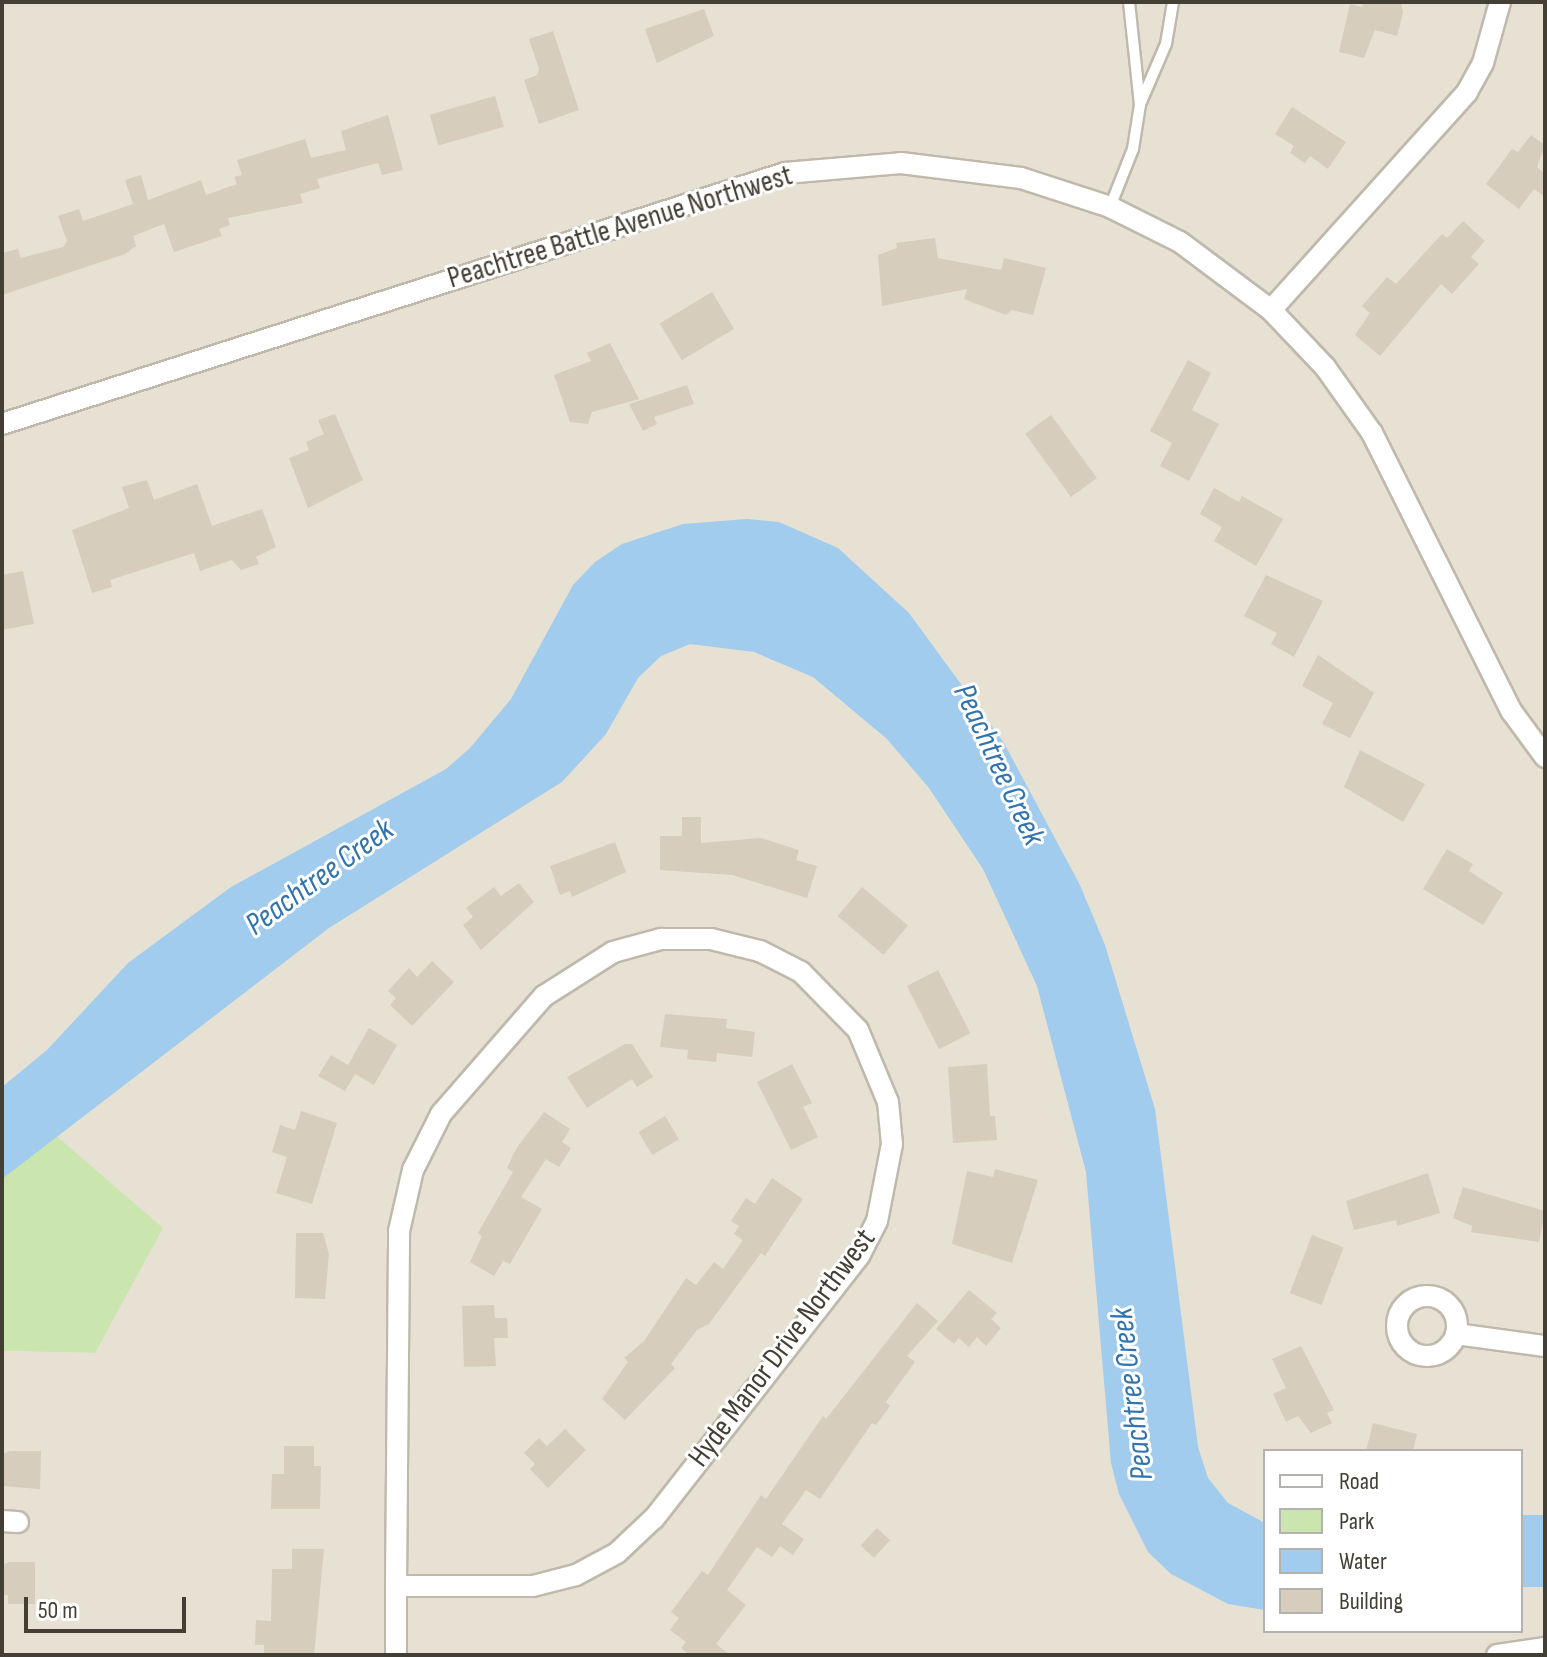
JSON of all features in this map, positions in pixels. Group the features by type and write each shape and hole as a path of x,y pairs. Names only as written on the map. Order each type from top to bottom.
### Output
{"street":[{"path":"1271,310 1467,92 1483,63 1500,2"},
{"name":"Peachtree Battle Avenue Northwest","path":"2,424 785,173 901,163 962,167 1021,178 1110,207 1180,242 1271,310 1325,367 1372,433 1512,712 1542,748"},
{"name":"Hyde Manor Drive Northwest","path":"396,1586 533,1586 576,1575 617,1553 654,1518 859,1256 889,1183 888,1102 858,1030 801,972 760,951 711,939 661,939 613,952 544,996 441,1114 413,1170 399,1231 396,1586 396,1655"},
{"path":"1456,1334 1545,1346"},
{"path":"1497,1655 1545,1648"}],"lane":[{"path":"1129,2 1140,105"},
{"path":"1110,207 1133,149 1140,105 1166,44 1173,2"}],"shaded area":[{"path":"2,2 1545,2 1545,1655 2,1655 2,1351 95,1353 2,1089"}],"green space":[{"path":"2,1089 163,1228 95,1353 2,1351"}],"water":[{"name":"Peachtree Creek","path":"747,519 779,522 838,548 909,613 1004,743 1080,885 1105,945 1155,1109 1198,1447 1208,1478 1228,1503 1263,1522 1263,1610 1228,1604 1171,1574 1148,1552 1119,1494 1111,1463 1086,1172 1037,986 983,869 929,788 887,739 813,677 754,652 690,644 661,656 638,678 606,734 562,782 329,928 2,1179 2,1087 47,1050 128,963 231,887 446,769 470,748 511,699 573,585 595,562 622,544 683,524"},
{"path":"1523,1515 1545,1515 1545,1587 1523,1587"}],"building":[{"path":"1363,2 1401,2 1403,13 1397,36 1375,30 1364,58 1339,52 1350,4 1362,7"},
{"path":"704,9 714,36 657,63 645,29"},
{"path":"553,31 579,110 539,124 524,80 537,75 539,69 529,39"},
{"path":"495,96 504,127 438,146 430,115"},
{"path":"1292,107 1346,142 1328,169 1310,156 1305,163 1290,153 1294,146 1275,134"},
{"path":"388,115 403,170 382,175 378,163 317,179 320,188 300,194 303,203 228,218 230,225 219,229 222,236 174,252 164,224 133,236 136,246 125,254 2,295 2,253 18,249 21,258 63,247 67,241 58,216 79,209 83,221 133,204 125,180 141,175 148,200 201,180 206,195 237,184 234,177 242,175 237,160 305,139 311,158 346,150 341,131"},
{"path":"1531,135 1545,145 1537,167 1545,174 1545,197 1534,189 1519,209 1486,184 1512,149 1518,152"},
{"path":"1463,221 1485,241 1471,257 1479,264 1452,294 1441,284 1380,356 1355,335 1370,313 1362,306 1387,277 1396,284 1442,234 1447,238"},
{"path":"935,238 938,258 1001,270 1004,258 1046,268 1033,315 1012,310 1006,315 964,299 967,289 882,306 878,255 897,248 896,243"},
{"path":"712,292 734,329 682,360 660,323"},
{"path":"610,343 639,399 592,412 588,424 570,422 554,375 591,361 587,353"},
{"path":"1188,360 1211,373 1192,410 1219,424 1189,481 1160,466 1172,443 1150,431"},
{"path":"687,385 694,404 654,417 657,424 643,431 629,404"},
{"path":"335,414 363,480 308,508 289,458 309,450 306,442 324,434 318,420"},
{"path":"1051,415 1097,478 1071,497 1025,434"},
{"path":"147,480 154,500 197,484 212,526 262,509 276,547 256,557 259,564 241,570 232,560 200,571 194,553 110,580 112,587 92,593 72,530 129,508 122,487"},
{"path":"1214,488 1239,502 1242,496 1283,519 1256,566 1214,541 1222,527 1200,514"},
{"path":"23,571 34,624 2,630 2,575"},
{"path":"1266,575 1323,601 1294,657 1271,644 1277,633 1244,616"},
{"path":"1318,655 1374,693 1350,738 1322,724 1333,703 1302,686"},
{"path":"1360,750 1425,784 1403,822 1344,787"},
{"path":"682,817 701,817 701,843 761,838 799,850 796,860 817,866 807,898 732,875 660,870 660,836 682,836"},
{"path":"615,842 626,872 572,897 570,891 560,895 550,866"},
{"path":"1447,849 1473,864 1469,871 1503,893 1483,925 1423,889"},
{"path":"519,883 534,902 481,950 463,925 473,917 466,908 494,887 501,896"},
{"path":"862,887 908,926 884,955 838,916"},
{"path":"432,961 454,982 412,1026 390,1005 396,998 388,991 409,968 417,977"},
{"path":"938,970 970,1033 939,1049 907,986"},
{"path":"665,1014 727,1019 726,1028 755,1032 752,1057 717,1053 716,1062 687,1059 688,1050 660,1047"},
{"path":"369,1028 397,1045 374,1085 355,1074 345,1091 318,1076 331,1055 348,1065"},
{"path":"625,1044 632,1044 653,1077 637,1087 632,1079 587,1108 567,1077"},
{"path":"792,1064 812,1103 803,1107 818,1137 791,1150 757,1082"},
{"path":"987,1064 990,1116 995,1116 997,1140 953,1143 948,1067"},
{"path":"301,1111 337,1123 312,1204 276,1193 287,1157 272,1152 280,1125 295,1130"},
{"path":"544,1112 570,1129 562,1142 571,1148 559,1167 546,1159 521,1197 542,1209 510,1264 503,1261 494,1276 470,1262 482,1236 478,1233 513,1172 507,1168 516,1149"},
{"path":"665,1116 679,1139 652,1155 638,1132"},
{"path":"995,1169 1038,1180 1012,1263 952,1244 967,1171 993,1177"},
{"path":"1428,1173 1440,1213 1397,1226 1396,1220 1354,1230 1346,1201"},
{"path":"772,1178 803,1199 765,1256 761,1253 709,1324 697,1330 671,1364 675,1368 625,1420 602,1399 628,1362 624,1358 644,1341 686,1278 696,1285 714,1262 723,1269 743,1240 734,1234 739,1226 731,1221 746,1198 755,1204"},
{"path":"1463,1187 1545,1211 1539,1242 1471,1232 1472,1226 1453,1218"},
{"path":"296,1233 323,1233 329,1254 325,1299 295,1298"},
{"path":"1312,1235 1344,1247 1322,1305 1290,1293"},
{"path":"969,1290 997,1313 991,1319 1001,1328 986,1346 977,1337 969,1347 959,1338 954,1344 936,1329"},
{"path":"917,1303 938,1321 907,1356 915,1362 886,1402 890,1406 876,1425 872,1423 820,1499 806,1490 782,1524 804,1539 793,1555 780,1546 772,1557 757,1547 727,1590 746,1605 716,1644 730,1655 689,1655 681,1648 686,1642 670,1630 679,1618 671,1612 702,1571 708,1575 761,1495 766,1499 823,1416 826,1419"},
{"path":"494,1305 495,1318 507,1318 508,1338 494,1338 496,1366 464,1367 462,1306"},
{"path":"1301,1346 1334,1410 1327,1413 1332,1423 1311,1433 1298,1416 1286,1422 1273,1394 1286,1388 1272,1359"},
{"path":"1373,1423 1417,1434 1413,1449 1366,1449"},
{"path":"565,1429 586,1450 548,1488 530,1469 535,1464 524,1453 539,1438 547,1446"},
{"path":"284,1446 314,1446 314,1466 321,1466 320,1509 271,1509 272,1474 284,1474"},
{"path":"41,1451 40,1489 2,1486 2,1454"},
{"path":"877,1528 890,1540 874,1558 861,1546"},
{"path":"292,1549 324,1549 314,1655 264,1655 264,1645 255,1645 256,1620 271,1621 272,1569 292,1569"},
{"path":"35,1562 35,1604 8,1604 8,1595 2,1595 2,1565"}]}
